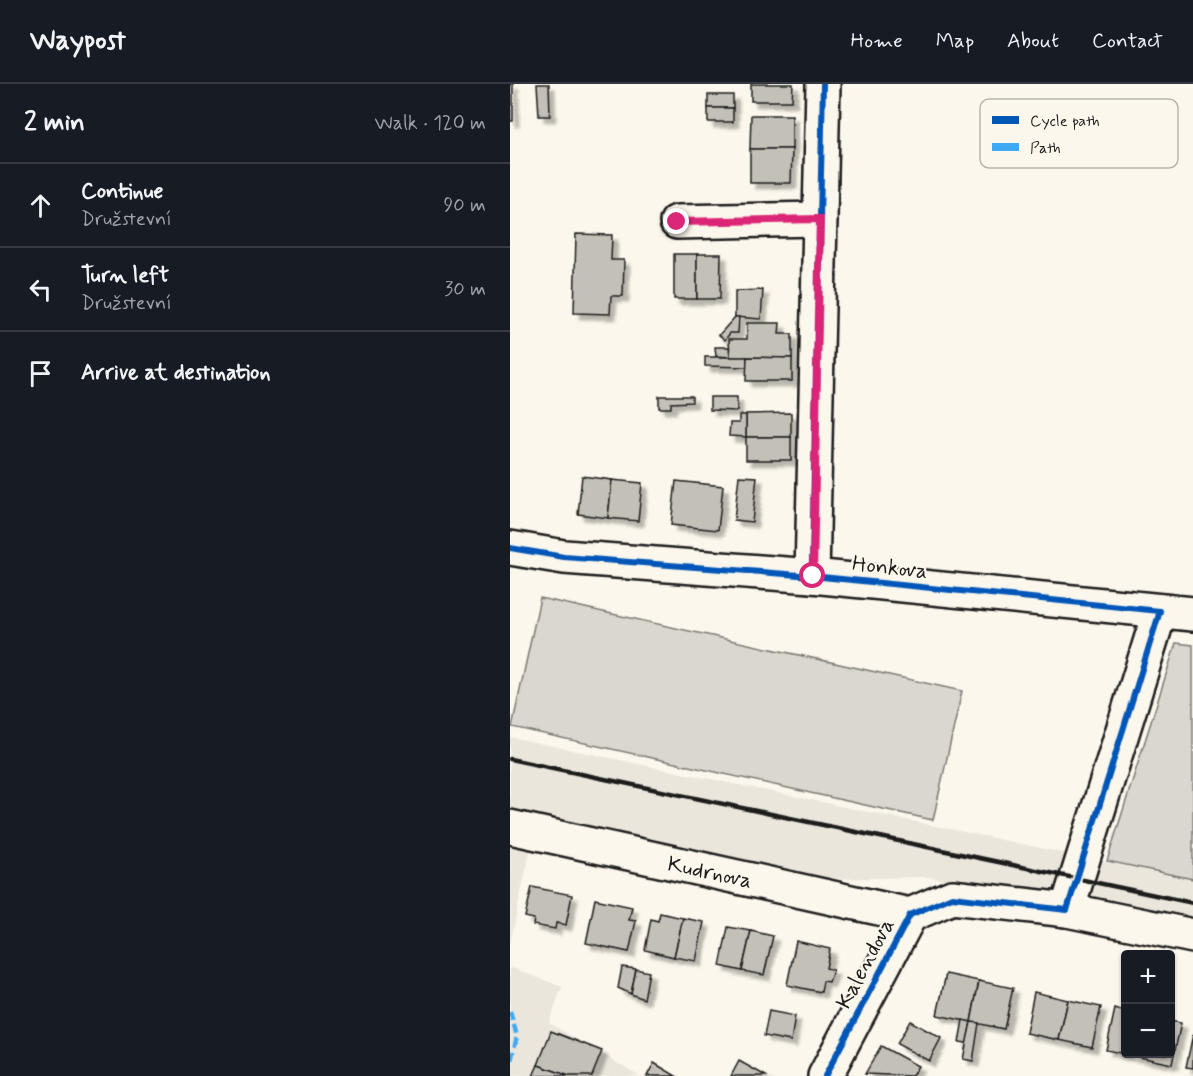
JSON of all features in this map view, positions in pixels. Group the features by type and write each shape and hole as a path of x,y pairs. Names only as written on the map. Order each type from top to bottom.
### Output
{"street":[{"path":"813,576 823,84"},
{"path":"677,222 820,219"},
{"name":"Honkova","path":"510,548 564,557 813,576 1193,614"},
{"path":"1160,611 1067,910 1193,936"},
{"name":"Kudrnova","path":"510,827 910,915"},
{"name":"Kalendova","path":"825,1076 910,915 952,897 1067,910"}],"shaded area":[{"path":"540,598 962,691 933,820 512,727"},
{"path":"1176,643 1193,645 1193,879 1107,861"},
{"path":"510,737 1193,880 1193,928 929,877 819,879 510,814"},
{"path":"510,838 532,842 510,944"},
{"path":"510,967 562,987 549,1023 640,1076 510,1076"}],"building":[{"path":"510,84 513,84 513,121 510,121"},
{"path":"537,84 549,84 550,116 539,116"},
{"path":"751,84 793,84 792,101 751,101"},
{"path":"708,95 733,95 733,108 708,108"},
{"path":"708,108 733,108 733,122 708,122"},
{"path":"751,115 792,115 792,149 750,149"},
{"path":"750,149 792,149 791,183 750,183"},
{"path":"576,234 612,235 611,260 624,260 623,296 611,296 610,314 574,313"},
{"path":"674,254 697,254 697,299 674,299"},
{"path":"697,254 721,254 720,299 697,299"},
{"path":"763,290 761,319 735,317 735,291"},
{"path":"735,317 739,317 738,333 730,333 725,340 719,335"},
{"path":"747,323 780,323 779,334 792,334 792,358 730,357 729,339 747,339"},
{"path":"715,347 729,347 730,357 716,356"},
{"path":"705,357 747,357 747,367 705,366"},
{"path":"747,357 792,358 792,381 746,381"},
{"path":"659,396 692,396 692,402 671,403 671,408 659,408"},
{"path":"710,397 737,397 737,411 710,410"},
{"path":"791,413 791,437 746,437 746,414"},
{"path":"739,415 746,415 746,437 729,436 730,423 739,423"},
{"path":"746,437 791,437 791,460 746,460"},
{"path":"582,476 612,480 608,518 578,514"},
{"path":"739,476 757,477 752,522 734,520"},
{"path":"612,480 642,483 638,521 608,518"},
{"path":"676,481 723,486 718,530 671,525"},
{"path":"532,887 572,895 566,925 556,923 555,929 533,925 534,919 525,917"},
{"path":"595,899 632,907 629,920 636,921 629,952 586,943"},
{"path":"660,913 683,918 674,957 645,950 651,919 658,921"},
{"path":"683,918 704,922 696,961 674,957"},
{"path":"728,927 751,931 742,971 720,966"},
{"path":"751,931 773,936 764,975 742,971"},
{"path":"796,941 830,949 826,968 833,970 829,982 823,981 821,992 787,985"},
{"path":"622,967 636,969 631,994 618,988"},
{"path":"636,969 649,972 644,999 631,994"},
{"path":"946,974 979,981 971,1022 937,1015"},
{"path":"979,981 1013,988 1004,1029 971,1022"},
{"path":"1034,992 1068,1000 1059,1040 1026,1033"},
{"path":"1068,1000 1101,1007 1092,1047 1059,1040"},
{"path":"1115,1009 1121,1011 1121,1053 1106,1050"},
{"path":"769,1011 795,1016 791,1041 764,1036"},
{"path":"963,1020 971,1022 967,1043 959,1042"},
{"path":"910,1021 941,1038 929,1061 897,1044"},
{"path":"971,1022 979,1023 973,1061 963,1059"},
{"path":"1175,1022 1181,1023 1175,1050"},
{"path":"551,1031 602,1051 592,1076 569,1076 538,1065"},
{"path":"1193,1034 1193,1068 1186,1067"},
{"path":"881,1046 918,1066 912,1076 865,1074"},
{"path":"1144,1058 1173,1058 1172,1064"},
{"path":"739,1061 766,1076 731,1076"},
{"path":"654,1063 676,1076 647,1076"},
{"path":"538,1065 569,1076 533,1076"}],"railway":[{"path":"510,759 1193,903"}],"marked path":[{"path":"510,1012 517,1036 510,1065"}],"cycle path":[{"path":"812,576 823,84"},
{"path":"510,548 564,557 812,576 1160,611 1067,910 952,897 910,915 825,1076"}],"route":[{"path":"677,222 820,219 813,576"}]}
